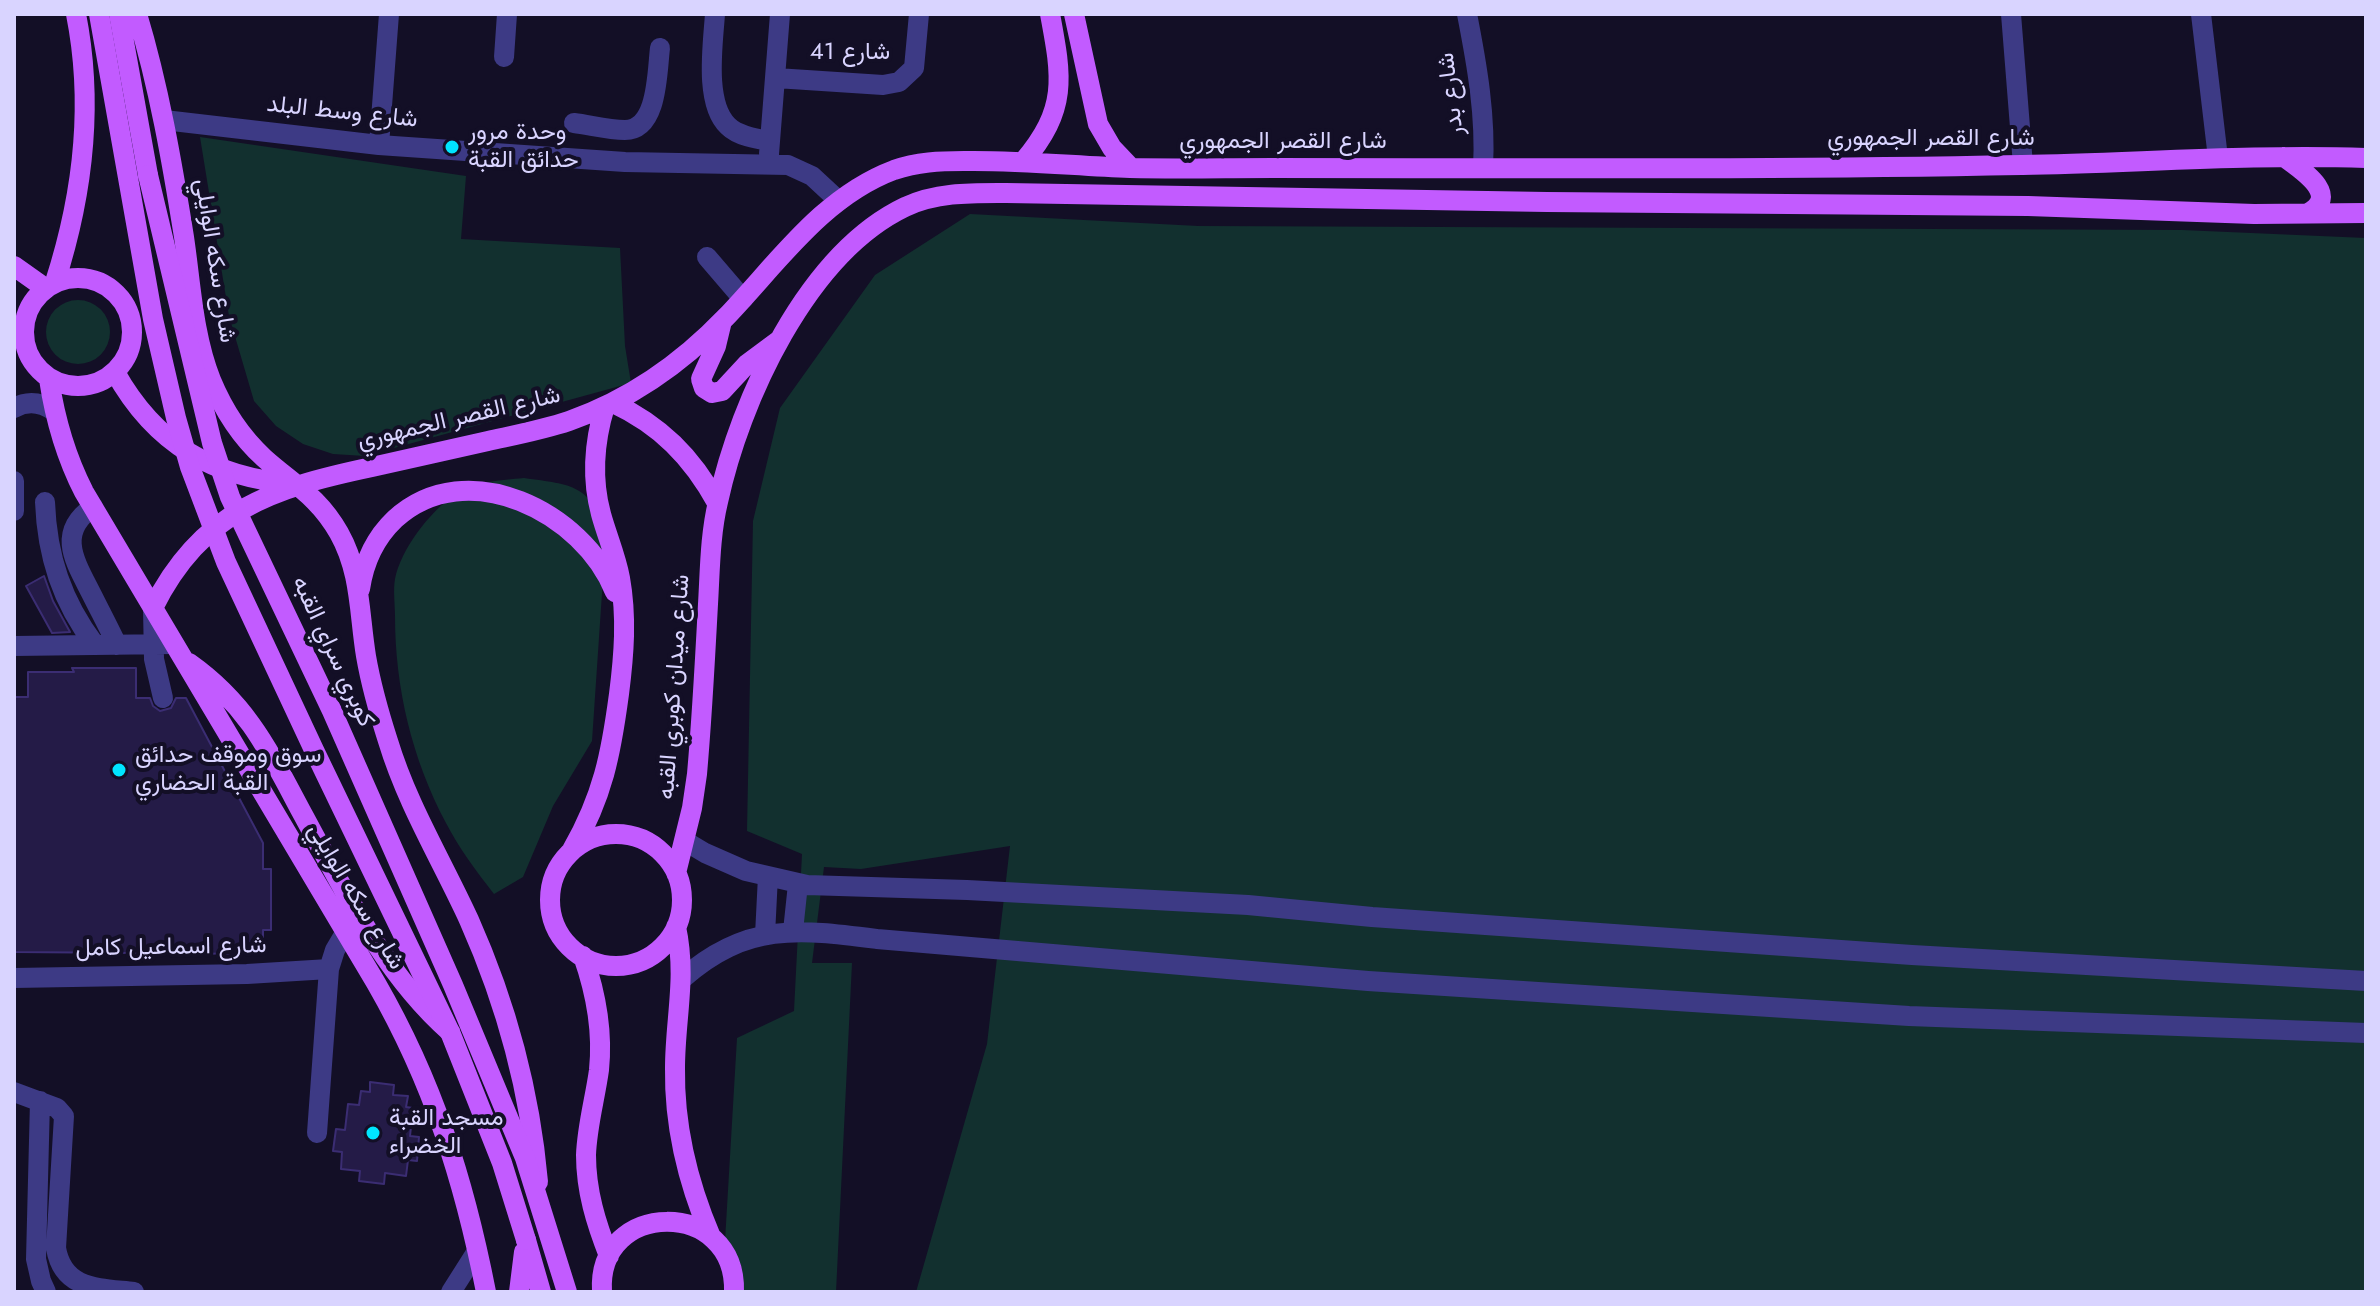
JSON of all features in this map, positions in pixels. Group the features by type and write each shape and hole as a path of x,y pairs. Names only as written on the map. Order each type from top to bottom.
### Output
{"main road":[{"path":"50,285 74,214 84,144 85,74 76,14"},
{"path":"99,14 153,319 190,467 226,562 450,1032 502,1163 541,1292"},
{"name":"كوبري سراي القبه","path":"119,14 148,175 212,443 230,497 332,711 453,985 525,1158 567,1292"},
{"name":"شارع سكه الوايلي","path":"137,14 164,120 198,331 210,377 219,399 245,438 270,463 299,484 321,508 339,534 360,593"},
{"path":"1023,162 1041,141 1054,116 1059,88 1058,60 1050,14"},
{"path":"1074,14 1098,124 1112,148 1131,168"},
{"path":"2284,157 2319,188 2318,206 2308,213"},
{"name":"شارع القصر الجمهوري","path":"153,608 184,558 212,529 245,507 299,484 538,430 609,404 659,375 722,321 782,254 839,201 892,171 930,161 996,160 1131,168 1483,168 2023,165 2218,158 2366,158"},
{"path":"717,503 749,402 780,340 819,282 864,232 908,206 956,193 2028,206 2254,214 2366,213"},
{"path":"14,266 50,285"},
{"path":"78,278 101,283 111,289 126,307 130,318 131,342 115,372 94,384 71,386 49,379 29,357 19,335 23,333 26,313 37,295 50,285 78,278"},
{"path":"722,321 716,346 701,379 704,388 712,393 726,389 747,364 780,340"},
{"name":"شارع القصر الجمهوري","path":"115,372 150,422 200,459 238,475 299,484"},
{"name":"شارع سكه الوايلي","path":"49,379 57,425 73,471 396,1017 427,1083 456,1170 486,1292"},
{"path":"572,850 596,837 623,834 636,837 660,851 676,873 681,900 676,927 660,949 636,962 609,965 583,956 562,938 555,926 550,899 556,872 572,850 593,809 608,765 623,659 625,616 620,577 602,517 594,473 599,428 609,404 635,413 674,443 705,481 717,503"},
{"path":"539,1202 530,1119 508,1024 474,932 413,805 389,747 372,686 362,624 362,578 371,551 388,527 410,508 436,496 479,492 520,501 558,520 574,533 601,565 625,616"},
{"name":"شارع ميدان كوبري القبه","path":"676,873 697,774 710,563 717,503"},
{"path":"178,650 221,688 254,725 352,906 411,991 450,1032"},
{"path":"676,927 682,979 675,1056 677,1113 691,1183 711,1237"},
{"path":"583,956 596,1001 600,1046 587,1135 587,1179 595,1218 609,1256"},
{"path":"602,1292 604,1270 617,1244 641,1226 655,1222 685,1223 711,1237 728,1260 735,1291"},
{"path":"519,1292 526,1240"}],"street":[{"path":"379,145 389,14"},
{"path":"504,57 507,14"},
{"path":"715,14 712,59 718,112 729,127 770,141"},
{"path":"768,163 780,14"},
{"name":"شارع بدر","path":"1467,14 1482,104 1485,136 1483,168"},
{"path":"2011,14 2023,165"},
{"path":"2201,14 2218,158"},
{"name":"شارع 41","path":"776,78 883,85 899,82 914,68 915,15"},
{"path":"574,123 626,130 641,124 651,111 660,48"},
{"name":"شارع وسط البلد","path":"164,120 379,145 625,162 788,165 812,176 839,201"},
{"path":"625,162 626,130"},
{"path":"707,257 743,299"},
{"path":"14,408 21,404 38,403 54,411"},
{"path":"14,481 14,511"},
{"path":"45,502 48,540 57,578 73,613 95,645"},
{"path":"93,507 75,526 72,553 117,645"},
{"path":"153,608 153,652 163,698"},
{"path":"14,646 117,645 153,652 178,650"},
{"path":"685,841 725,862 798,884 1248,905 1372,917 1912,955 2366,981"},
{"path":"765,935 768,876"},
{"path":"793,931 798,884"},
{"path":"682,979 712,955 746,940 793,931 1368,981 1877,1014 2366,1033"},
{"path":"317,1133 329,969 345,933"},
{"name":"شارع اسماعيل كامل","path":"14,978 247,974 329,969"},
{"path":"14,1092 57,1108 64,1116 56,1248 61,1264 71,1278 86,1286 134,1292"},
{"path":"40,1101 36,1259 46,1292"},
{"path":"451,1292 477,1251"}],"green space":[{"path":"200,137 466,176 461,239 620,248 625,346 631,383 365,456 333,454 303,444 276,426 254,401 229,316"},
{"path":"970,214 1198,226 2182,230 2366,238 2366,1292 916,1292 987,1044 1010,846 861,869 824,867 812,963 852,963 836,1292 743,1292 724,1258 737,1038 794,1011 802,854 747,831 753,521 780,408 875,275"},
{"path":"78,300 96,306 104,314 110,332 104,350 96,358 78,364 60,358 52,350 46,332 52,314 60,306"},
{"path":"524,478 567,486 586,496 606,534 592,741 553,806 523,877 494,894 446,823 415,748 398,670 394,583 410,544 426,522 454,495 478,484"}],"building":[{"path":"44,576 70,632 52,633 26,586"},
{"name":"سوق وموقف حدائق القبة الحضاري","path":"72,668 136,668 136,698 150,698 153,706 160,711 171,708 176,698 186,698 263,843 263,869 271,869 271,930 263,930 263,954 14,952 14,697 28,697 28,672 74,672"},
{"name":"مسجد القبة الخضراء","path":"370,1082 394,1085 393,1095 408,1096 406,1107 413,1108 410,1136 419,1137 417,1161 408,1160 406,1176 385,1173 384,1184 359,1181 360,1171 341,1169 342,1152 333,1151 336,1129 345,1130 348,1104 359,1105 361,1091 370,1092"}],"place":[{"name":"وحدة مرور حدائق القبة","path":"452,147"},
{"name":"سوق وموقف حدائق القبة الحضاري","path":"119,770"},
{"name":"مسجد القبة الخضراء","path":"373,1133"}]}
